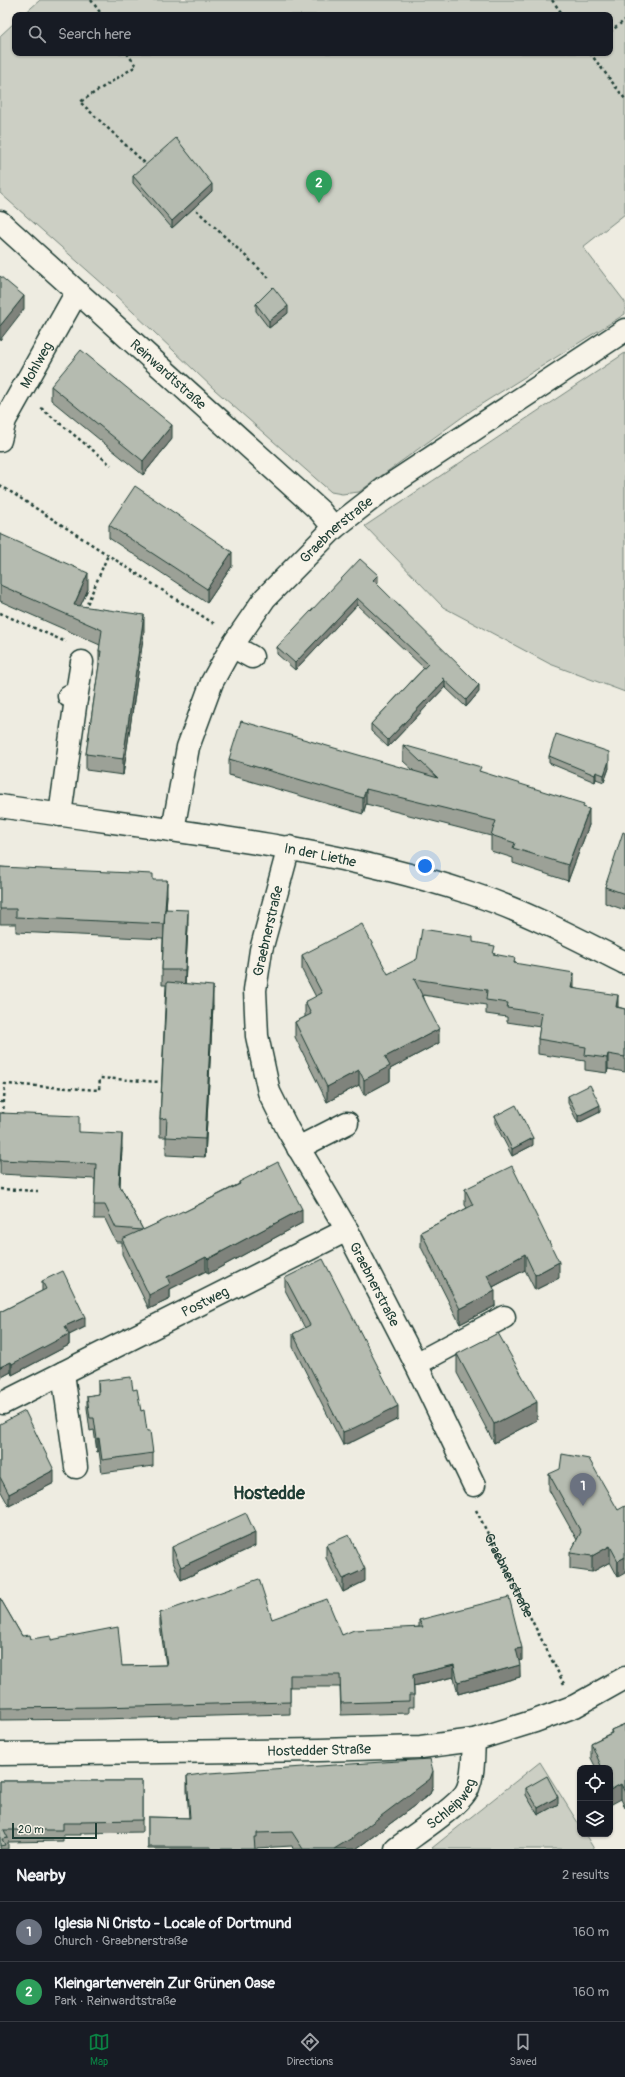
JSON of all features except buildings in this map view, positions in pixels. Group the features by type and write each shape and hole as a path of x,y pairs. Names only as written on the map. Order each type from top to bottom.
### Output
{"street":[{"name":"Reinwardtstraße","path":"0,222 314,506 334,528"},
{"name":"Mohlweg","path":"0,440 4,420 77,292"},
{"name":"Graebnerstraße","path":"173,830 188,747 212,682 234,642 265,598 334,528 384,489 625,330"},
{"path":"234,642 252,657"},
{"path":"60,815 73,697 82,662"},
{"name":"In der Liethe","path":"0,806 288,847 371,866 470,893 537,918 625,963"},
{"name":"Graebnerstraße","path":"288,847 260,950 255,990 257,1036 269,1092 298,1148 347,1230 416,1364 474,1485"},
{"path":"298,1148 347,1123"},
{"name":"Postweg","path":"3,1403 347,1230"},
{"path":"416,1364 504,1317"},
{"path":"63,1374 76,1468"},
{"name":"Hostedder Straße","path":"0,1754 320,1750 422,1747 474,1740 535,1721 574,1706 625,1678"},
{"name":"Schleipweg","path":"396,1849 459,1801 468,1790 473,1766 474,1740"}],"path":[{"path":"91,0 100,12"},
{"path":"552,0 561,12"},
{"path":"613,30 625,20"},
{"path":"130,56 136,66 80,102 154,171"},
{"path":"592,56 625,99"},
{"path":"189,203 269,278"},
{"path":"20,392 112,466"},
{"path":"0,485 108,555 234,642"},
{"path":"84,610 108,555"},
{"path":"0,613 84,651 82,662"},
{"path":"3,1117 5,1084 99,1090 100,1078 160,1082"},
{"path":"0,1189 38,1191"},
{"name":"Graebnerstraße","path":"474,1485 470,1497 574,1706"}],"shaded area":[{"path":"40,0 625,0 625,214 583,247 625,302 625,314 472,410 359,492 342,494 331,492 215,390 113,293 0,193 0,36 12,25 12,56 613,56 613,12 26,12"},
{"path":"625,353 625,692 550,664 443,607 365,526"},
{"path":"540,1762 577,1821 577,1837 587,1837 594,1849 433,1849 432,1848"}],"place":[{"name":"Kleingartenverein Zur Grünen Oase","path":"319,203"},
{"name":"Iglesia Ni Cristo - Locale of Dortmund","path":"583,1506"}],"district":[{"name":"Hostedde","path":"269,1493"}]}
